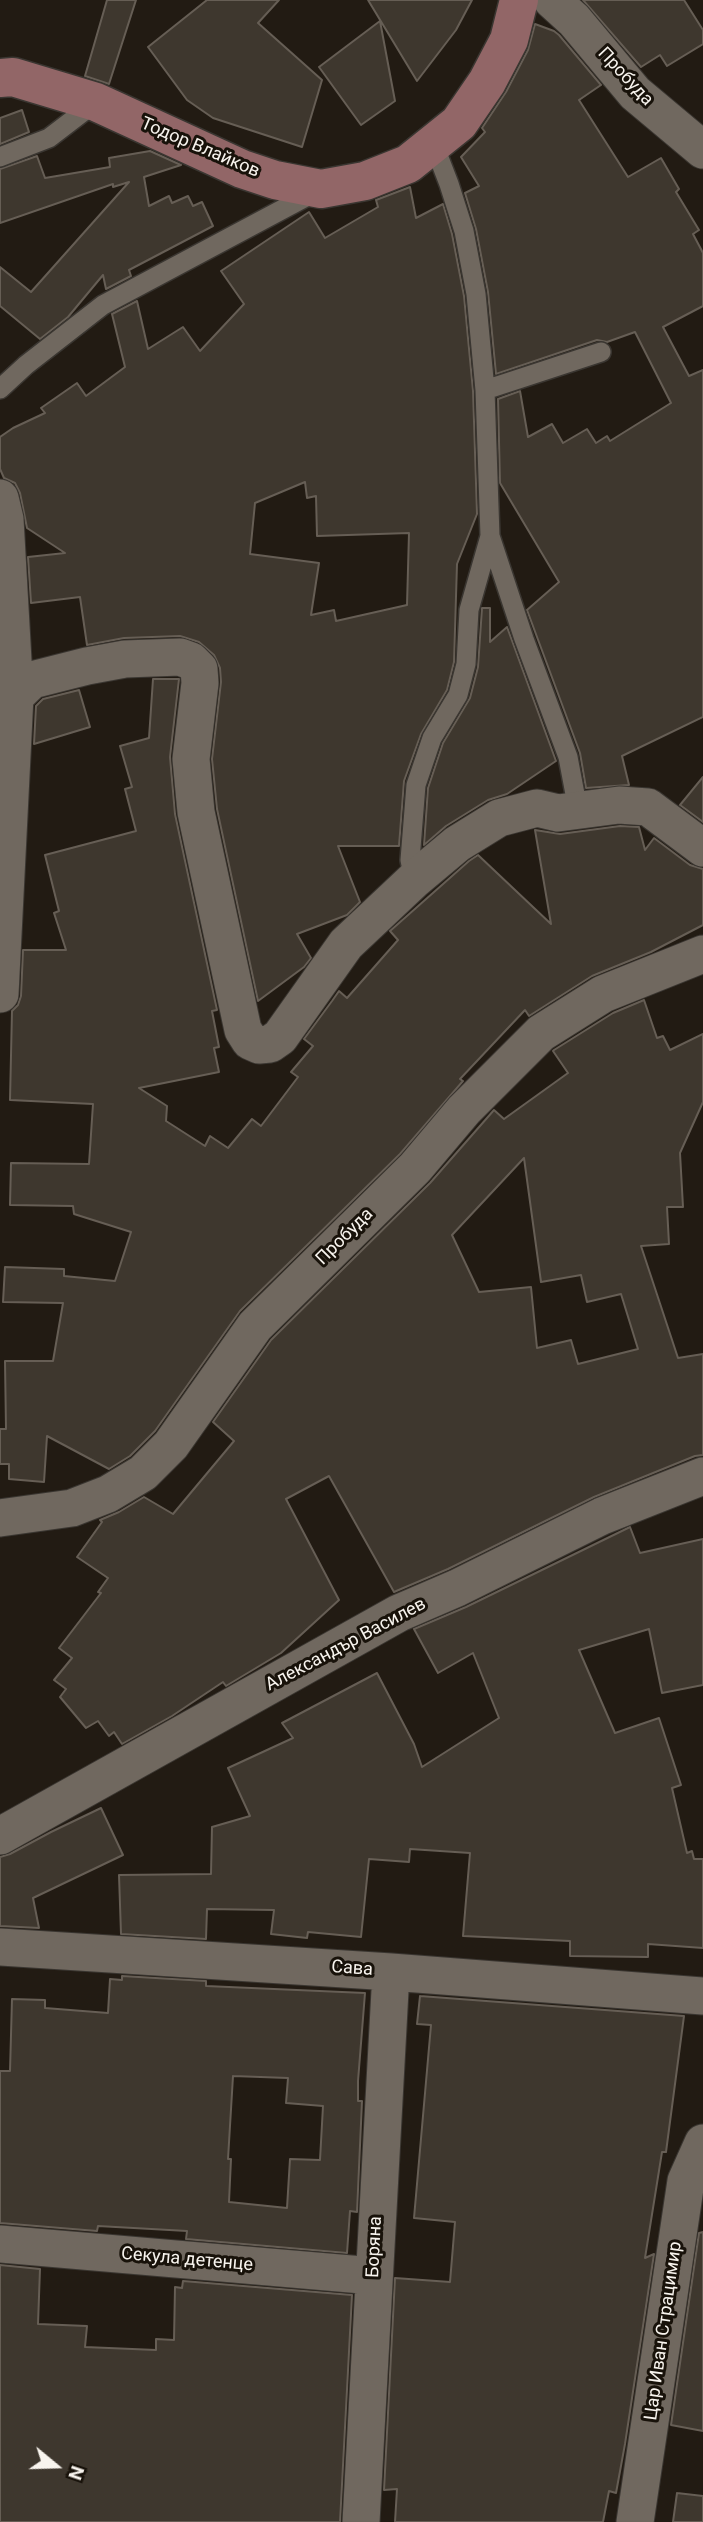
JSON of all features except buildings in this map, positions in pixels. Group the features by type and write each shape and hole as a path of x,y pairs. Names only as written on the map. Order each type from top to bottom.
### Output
{"street":[{"name":"Тодор Влайков","path":"0,78 13,77 96,102 242,169 275,180 321,189 365,181 408,164 459,123 487,82 509,40 519,0"},
{"name":"Прoбудa","path":"552,0 574,20 635,93 703,150"},
{"path":"0,498 5,519 8,704 0,994"},
{"path":"8,704 32,680 125,659 180,657 191,661 199,669 200,683 191,759 196,812 243,1030 250,1041 259,1045 270,1044 280,1037 346,944 457,844 499,818 537,808 558,813 619,805 648,807 703,848"},
{"name":"Прoбудa","path":"0,1518 72,1508 108,1494 143,1473 170,1445 256,1326 415,1168 464,1110 541,1033 604,993 703,954"},
{"name":"Александър Василев","path":"0,1836 400,1614 602,1516 703,1476"},
{"name":"Сава","path":"0,1947 391,1972 703,1996"},
{"name":"Боряна","path":"361,2522 391,1972"},
{"name":"Цар Иван Страцимир","path":"635,2522 686,2181 703,2143"},
{"name":"Секула детенце","path":"0,2244 374,2276"}],"lane":[{"path":"0,158 49,138 96,102"},
{"path":"433,145 464,231 477,294 485,390 490,536 524,639 568,757 578,810"},
{"path":"0,389 26,365 103,305 321,189"},
{"path":"485,390 601,352"},
{"path":"414,880 410,860 416,785 432,738 458,695 466,664 469,610 490,536"}]}
